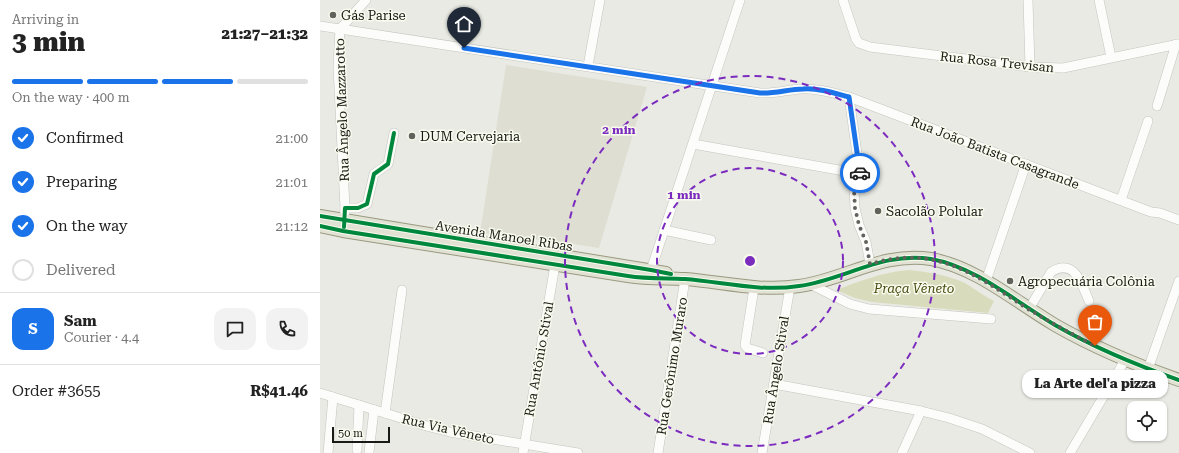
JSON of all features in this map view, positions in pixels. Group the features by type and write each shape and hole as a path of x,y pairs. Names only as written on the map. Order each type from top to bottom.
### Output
{"main road":[{"name":"Avenida Manoel Ribas","path":"320,216 344,226 556,265 637,278 685,279 754,288 790,287 810,284 829,279 870,264 903,257 922,258 954,265 986,281 1029,309 1066,330 1125,360 1179,380"},
{"name":"Avenida Manoel Ribas","path":"320,226 344,226 651,270 685,279"}],"street":[{"name":"Rua Ângelo Mazzarotto","path":"344,226 345,208 338,67 340,29 366,0"},
{"path":"588,66 600,0"},
{"path":"651,270 740,0"},
{"name":"Rua Rosa Trevisan","path":"843,0 854,36 859,43 864,45 1030,67 1063,68 1178,44"},
{"path":"1028,0 1030,67"},
{"path":"1099,0 1112,57"},
{"name":"Rua João Batista Casagrande","path":"320,26 712,86 766,93 811,88 835,93 1151,212 1160,213 1179,220"},
{"path":"1157,106 1178,44"},
{"path":"849,97 860,175 854,189 855,208 859,225 866,242 870,264"},
{"path":"1121,200 1148,121"},
{"path":"345,208 358,208 367,204 374,174 388,164 394,133"},
{"path":"692,144 860,175"},
{"path":"986,281 1026,164"},
{"path":"664,230 711,240"},
{"name":"Rua Antônio Stival","path":"524,449 556,265"},
{"path":"1029,309 1051,272 1057,268 1071,269 1076,273 1089,301"},
{"name":"Rua Gerônimo Muraro","path":"658,453 685,279"},
{"path":"1148,369 1179,280"},
{"path":"810,284 850,304 870,309 991,320"},
{"name":"Rua Ângelo Stival","path":"762,453 790,287"},
{"path":"754,288 745,345 747,348 763,353"},
{"path":"385,413 402,290"},
{"path":"1070,453 1125,360"},
{"path":"774,384 921,411 966,423 1030,453"},
{"name":"Rua Via Vêneto","path":"320,393 450,432 524,449 578,453"},
{"path":"328,453 333,397"},
{"path":"357,450 359,405"},
{"path":"369,452 374,410"},
{"path":"902,453 921,411"}],"shaded area":[{"path":"506,65 647,87 599,248 480,233"}],"green space":[{"name":"Praça Vêneto","path":"909,270 938,274 958,280 994,301 988,313 872,302 855,298 836,290 881,275"}],"cycle path":[{"path":"344,227 345,208 358,208 367,204 374,174 388,164 394,133"},
{"path":"320,216 671,274"},
{"path":"320,226 343,231 628,276 699,280 770,288 784,288 816,283 880,262 896,259 931,259 948,263 980,277 1040,316 1100,349 1179,380"}],"way so far":[{"path":"860,173 854,189 855,208 859,225 866,242 870,264 903,257 912,257 932,259 954,265 986,281 1057,326 1095,346"}],"place":[{"name":"Gás Parise","path":"333,15"},
{"name":"DUM Cervejaria","path":"412,136"},
{"name":"Sacolão Polular","path":"878,211"},
{"name":"Agropecuária Colônia","path":"1010,281"},
{"name":"La Arte del'a pizza","path":"1095,346"}],"route":[{"path":"464,48 760,93 773,93 793,89 811,88 849,97 860,173"}]}
